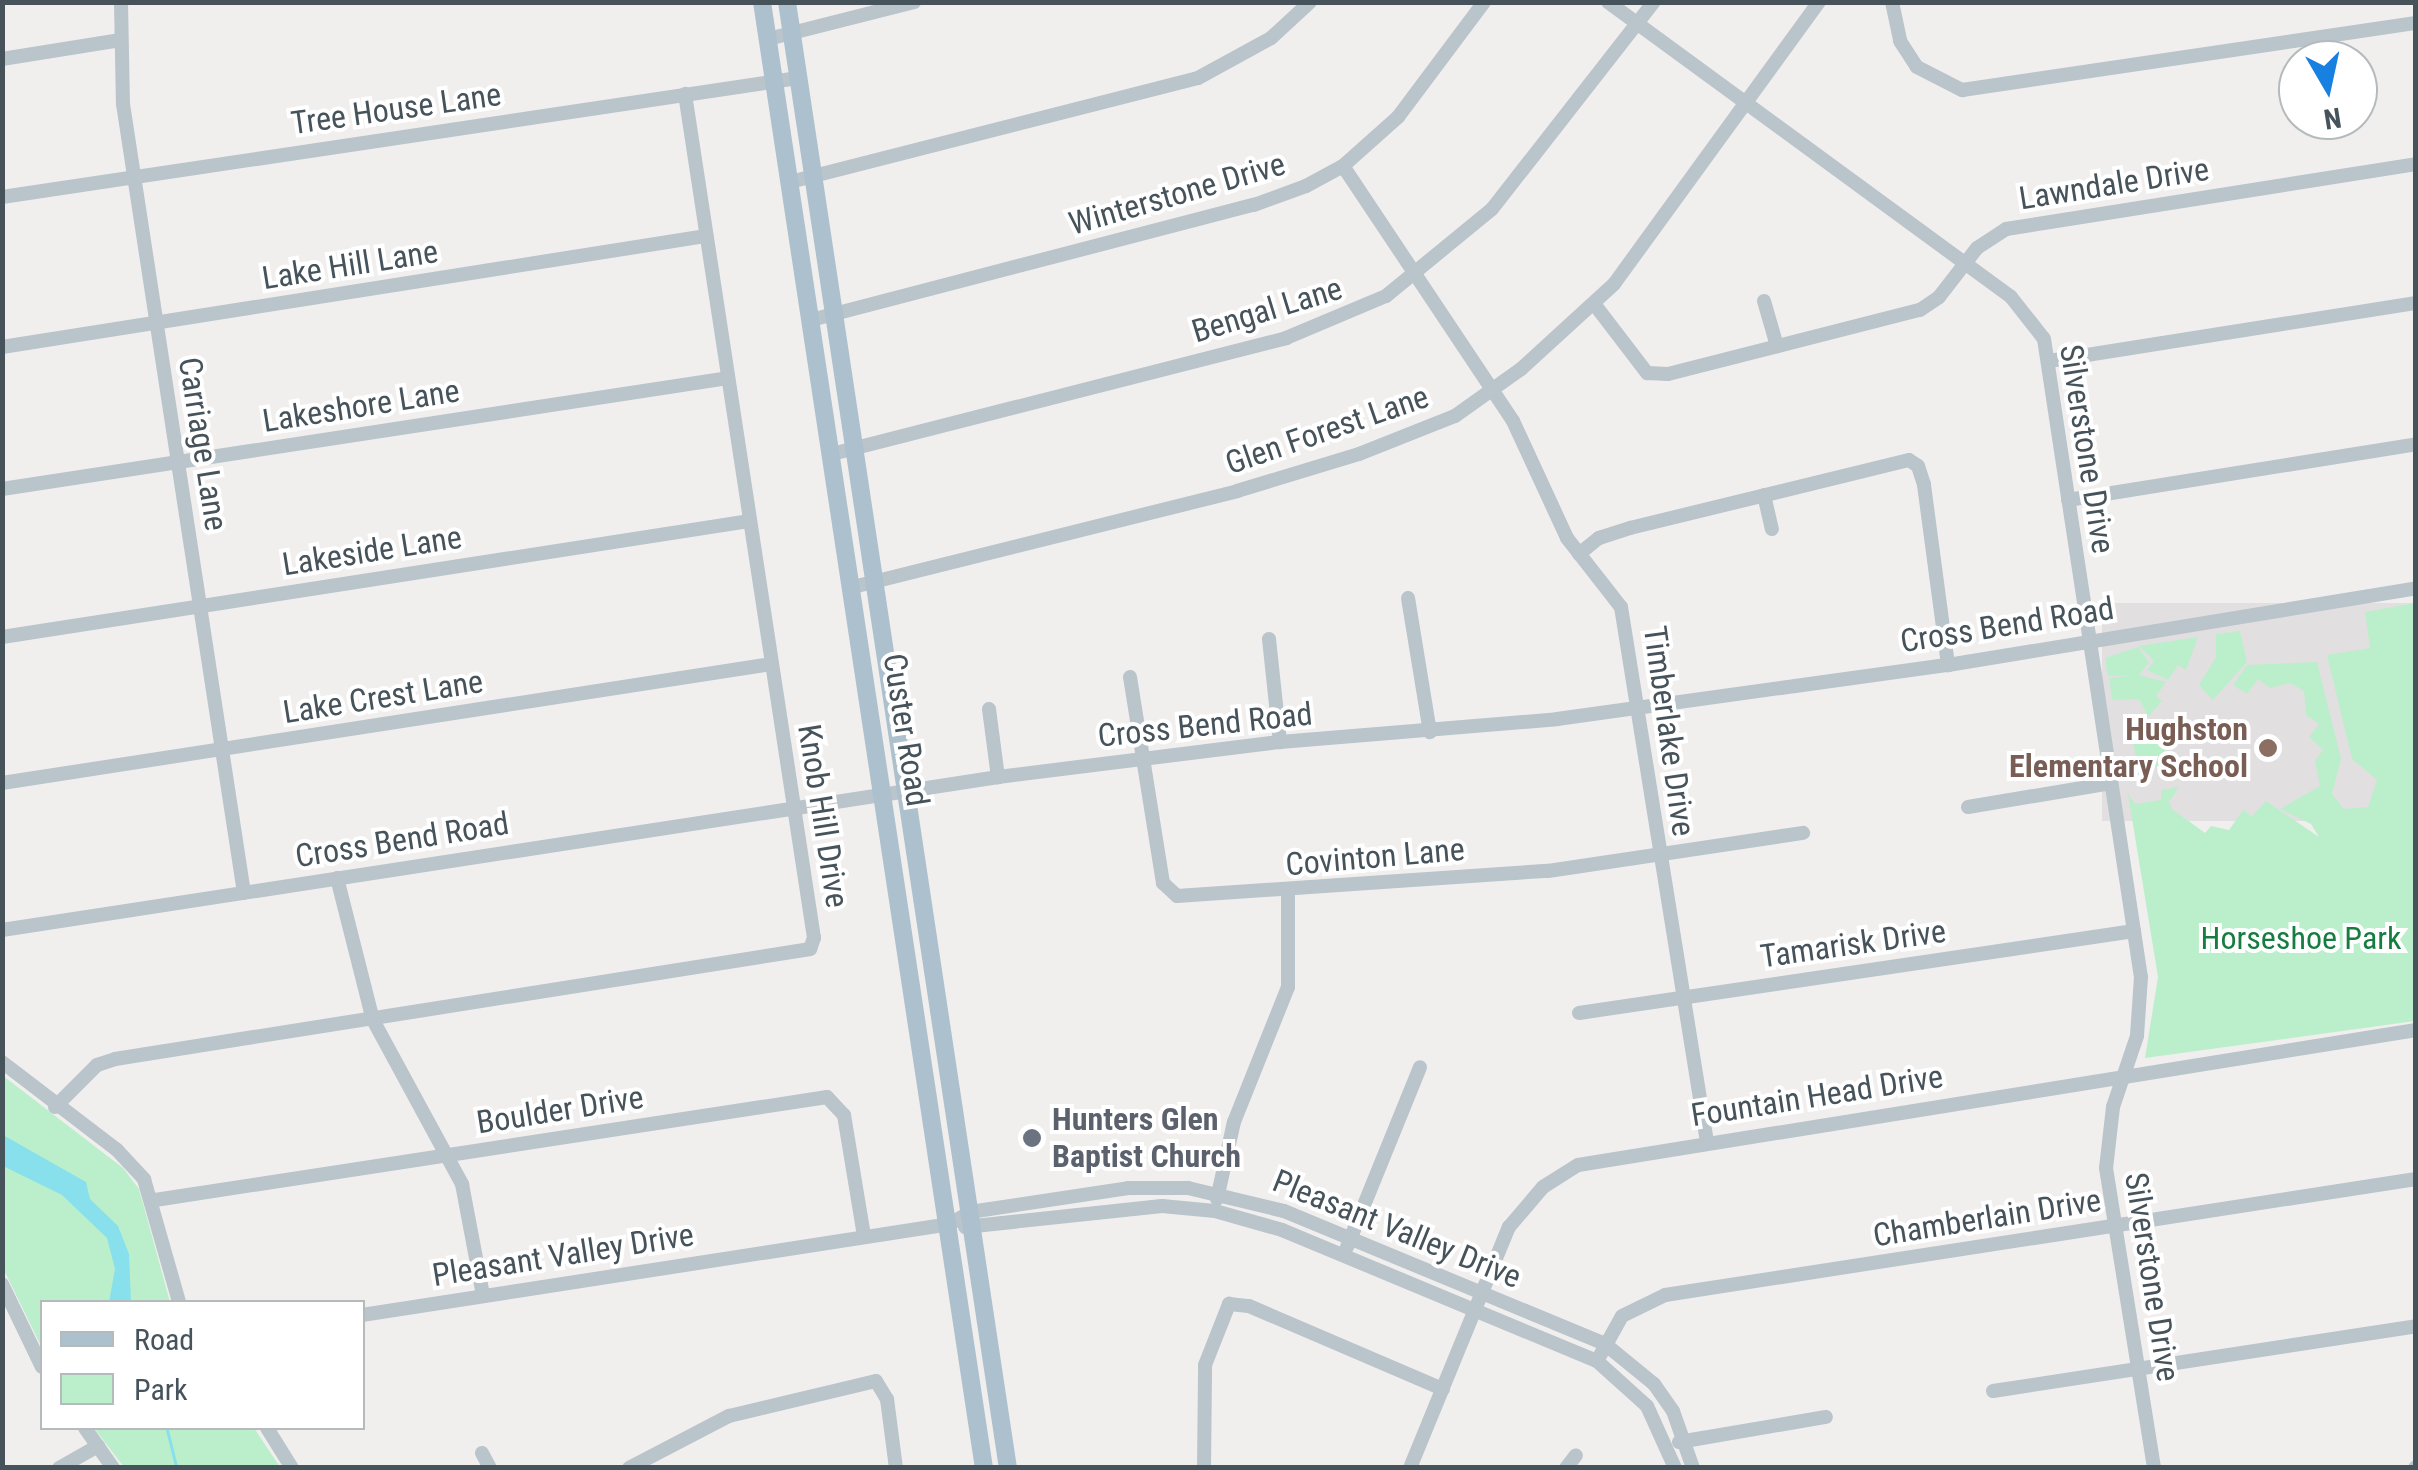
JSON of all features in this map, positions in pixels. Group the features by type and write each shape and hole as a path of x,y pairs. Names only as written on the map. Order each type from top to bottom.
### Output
{"main road":[{"name":"Custer Road","path":"762,2 886,795 984,1468"},
{"name":"Custer Road","path":"787,2 1008,1468"}],"street":[{"name":"Carriage Lane","path":"121,2 120,40 134,176 244,893"},
{"path":"768,39 914,2"},
{"path":"790,182 1198,78 1271,38 1310,2"},
{"name":"Winterstone Drive","path":"812,320 1254,205 1342,166 1416,96 1484,2"},
{"name":"Silverstone Drive","path":"1608,2 2026,311 2048,361 2134,930 2140,1008 2107,1153 2154,1468"},
{"name":"Bengal Lane","path":"832,454 1286,338 1354,314 1415,276 1492,208 1654,2"},
{"name":"Glen Forest Lane","path":"853,588 1359,454 1431,427 1494,390 1595,305 1819,2"},
{"path":"1892,2 1900,41 1916,67 1962,90 2416,22"},
{"path":"2,59 120,40"},
{"name":"Tree House Lane","path":"2,196 798,78"},
{"name":"Knob Hill Drive","path":"54,1107 97,1065 115,1059 802,954 814,938 685,94"},
{"name":"Lawndale Drive","path":"1595,305 1654,376 1920,310 1965,266 1977,248 2006,229 2416,164"},
{"name":"Timberlake Drive","path":"1342,166 1494,390 1579,554 1622,607 1707,1142"},
{"name":"Lake Hill Lane","path":"2,347 706,236"},
{"path":"1764,300 1777,346"},
{"path":"2048,361 2416,304"},
{"name":"Lakeshore Lane","path":"2,489 728,378"},
{"path":"2068,500 2416,444"},
{"path":"1579,554 1599,538 1630,528 1897,462 1918,466 1948,664"},
{"path":"1764,495 1772,529"},
{"name":"Lakeside Lane","path":"2,637 750,521"},
{"name":"Cross Bend Road","path":"2,930 998,777 1280,742 1430,732 1638,706 1948,664 2416,588"},
{"path":"1408,598 1430,732"},
{"path":"1269,639 1280,742"},
{"name":"Lake Crest Lane","path":"2,784 772,664"},
{"name":"Covinton Lane","path":"1130,677 1167,890 1177,896 1288,892 1659,856 1803,833"},
{"path":"989,709 998,777"},
{"path":"1968,807 2111,783"},
{"path":"337,878 372,1020 450,1156 483,1295"},
{"path":"1215,1211 1234,1122 1288,987 1288,892"},
{"name":"Tamarisk Drive","path":"1579,1014 2134,930"},
{"name":"Fountain Head Drive","path":"1410,1468 1509,1227 1560,1174 1601,1159 2416,1030"},
{"path":"2,1062 54,1107 116,1150 155,1200 180,1300"},
{"path":"1344,1255 1420,1066"},
{"name":"Boulder Drive","path":"155,1200 827,1098 844,1115 864,1236"},
{"name":"Chamberlain Drive","path":"1597,1360 1622,1316 1665,1295 2416,1178"},
{"path":"1113,1190 1116,1209"},
{"name":"Pleasant Valley Drive","path":"365,1314 950,1224 1113,1190 1218,1193 1351,1238 1605,1344 1654,1384 1686,1441 1693,1468"},
{"name":"Pleasant Valley Drive","path":"971,1220 1116,1209 1215,1211 1344,1255 1597,1360 1637,1394 1669,1444 1675,1468"},
{"path":"2,1284 40,1363"},
{"path":"1204,1468 1205,1365 1225,1310 1237,1302 1442,1389"},
{"path":"1992,1391 2138,1372 2416,1326"},
{"path":"2,1332 22,1328"},
{"path":"628,1468 729,1416 876,1380 887,1399 896,1468"},
{"path":"1669,1444 1826,1417"},
{"path":"86,1430 114,1468"},
{"path":"268,1430 292,1468"},
{"path":"59,1468 98,1446"},
{"path":"482,1453 490,1468"},
{"path":"1566,1468 1576,1455"}],"shaded area":[{"name":"Hughston Elementary School","path":"2102,603 2415,603 2415,821 2102,821"}],"green space":[{"name":"Horseshoe Park","path":"2415,603 2415,1021 2145,1058 2158,977 2128,794 2135,804 2161,800 2161,790 2179,787 2169,802 2172,809 2205,833 2211,826 2229,830 2244,809 2251,817 2266,801 2319,837 2311,824 2280,809 2320,786 2315,761 2323,750 2309,737 2319,724 2306,715 2304,691 2290,683 2270,688 2258,679 2247,694 2233,685 2247,665 2317,662 2341,759 2332,794 2344,809 2368,807 2377,780 2352,759 2327,655 2370,648 2365,612"},
{"path":"2240,631 2247,662 2213,700 2199,685 2216,657 2216,634"},
{"path":"2198,637 2186,670 2178,665 2168,680 2147,670 2154,661 2139,646"},
{"path":"2138,647 2149,662 2139,675 2166,682 2156,696 2162,701 2148,717 2139,699 2112,700 2109,678 2135,675 2108,676 2105,658"},
{"path":"2159,730 2173,740 2161,759 2171,767 2165,774 2164,765 2139,770 2132,739"},
{"path":"2,1075 123,1168 139,1189 169,1300 40,1300 40,1344 3,1268"},
{"path":"96,1430 255,1430 280,1467 124,1467"}],"water":[{"path":"3,1135 86,1182 90,1199 118,1226 129,1254 131,1300 109,1300 115,1269 107,1238 62,1195 3,1166"}],"waterway":[{"path":"168,1430 177,1468"}],"place":[{"name":"Hughston Elementary School","path":"2268,748"},
{"name":"Hunters Glen Baptist Church","path":"1032,1138"}]}
